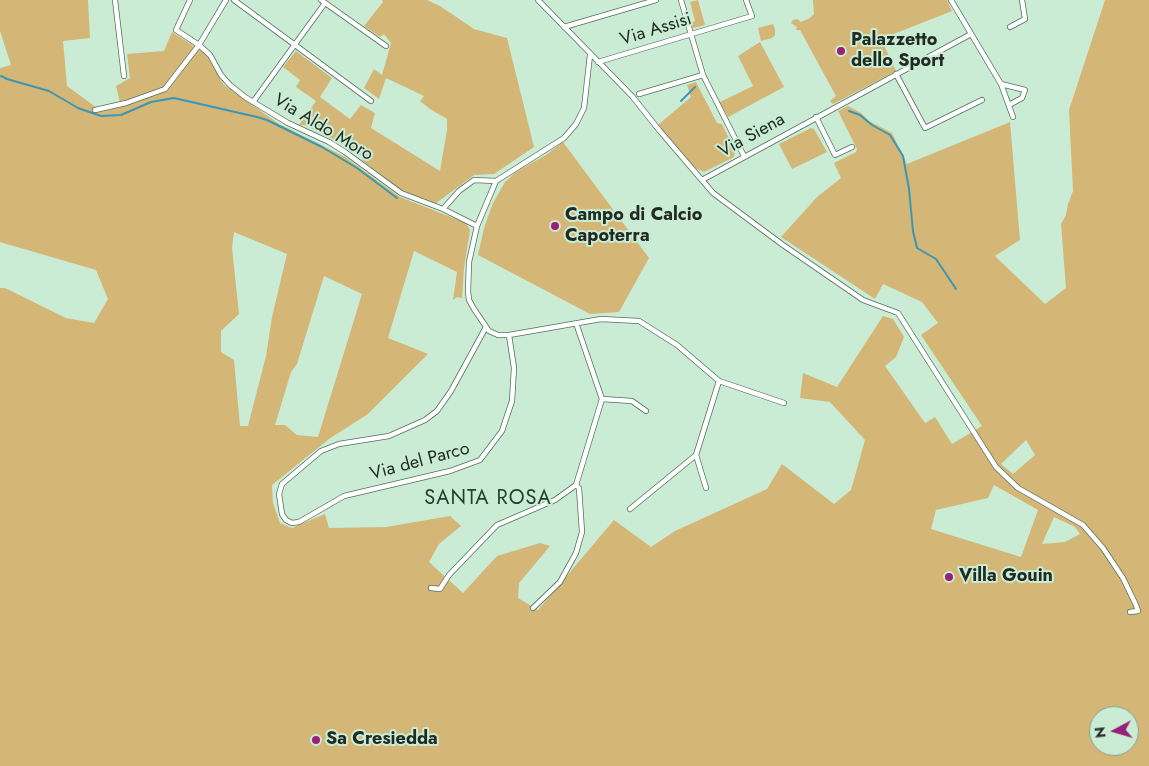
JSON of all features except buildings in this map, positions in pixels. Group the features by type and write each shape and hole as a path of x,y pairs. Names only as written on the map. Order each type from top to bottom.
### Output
{"street":[{"path":"116,0 124,76"},
{"name":"Via Aldo Moro","path":"190,0 176,30 199,45 210,56 230,86 288,123 345,152 401,193 443,209 477,226"},
{"path":"96,110 126,104 165,90 199,45 226,0"},
{"path":"234,0 371,101"},
{"path":"538,0 632,96 713,193 783,245 863,300 898,313 996,468 1018,488 1083,525 1103,548 1124,578 1138,611 1130,612"},
{"path":"564,27 656,0"},
{"path":"680,0 703,75 744,156"},
{"name":"Via Assisi","path":"598,62 752,16 746,0"},
{"path":"951,0 1001,84 1013,117"},
{"path":"1010,27 1025,19 1022,0"},
{"path":"253,102 323,1 386,46"},
{"name":"Via Siena","path":"702,180 971,34"},
{"path":"590,55 584,108 576,124 564,138 496,181 477,226 469,262 469,300 486,327 493,334 509,335 601,319 639,321 677,345 719,381 784,403"},
{"path":"896,74 925,128 982,100"},
{"path":"639,94 703,75"},
{"path":"1001,84 1025,90 1022,98 1009,105"},
{"path":"816,117 835,155 852,147"},
{"path":"443,209 459,191 474,180 496,181"},
{"path":"430,588 440,590 449,575 498,524 555,500 576,486 602,400 576,323"},
{"name":"Via del Parco","path":"486,327 451,391 437,411 425,420 389,436 339,444 321,451 282,484 279,494 282,514 289,522 299,522 344,496 450,471 480,460 502,432 512,401 514,368 509,335"},
{"path":"630,509 696,455 719,381"},
{"path":"602,400 632,401 646,411"},
{"path":"696,455 706,488"},
{"path":"534,608 560,582 576,553 582,532 579,488 576,486"}],"shaded area":[{"path":"0,0 88,0 90,38 63,41 67,86 97,108 97,111 121,107 116,86 130,78 127,54 164,51 172,32 206,54 224,85 279,124 345,157 400,197 466,223 470,230 464,268 462,298 457,297 453,300 457,272 414,251 388,338 428,354 368,414 329,439 272,485 273,503 280,523 292,528 325,514 329,528 386,527 450,516 461,526 439,544 429,562 463,593 497,556 540,543 550,546 519,583 518,598 538,610 614,520 651,547 675,531 767,489 782,464 834,504 851,490 865,440 830,402 800,398 803,373 837,387 883,316 893,319 904,337 896,357 885,366 925,423 935,417 952,444 982,426 921,335 938,323 922,302 883,284 875,299 781,237 817,197 841,178 834,163 856,152 857,149 838,111 848,106 861,113 869,121 892,133 907,164 1010,122 1020,240 995,256 1045,304 1066,288 1061,224 1066,215 1073,191 1069,110 1105,0 1149,0 1149,766 0,766 0,288 5,288 66,318 94,323 108,299 96,270 0,242 0,68 11,65 0,31","holes":["234,232 287,254 272,317 266,356 248,426 240,426 234,360 221,352 221,331 239,314 232,248","324,276 362,294 318,437 297,435 285,425 275,425 291,372 297,364","1026,440 1035,455 1013,474 1001,464","994,485 1038,510 1021,557 931,529 936,510 988,498","1054,517 1075,527 1080,534 1065,542 1042,544"]},
{"path":"382,0 427,0 440,6 474,29 507,38 534,147 494,174 474,175 435,204 401,190 363,161 362,156 347,148 347,146 305,125 299,125 316,101 296,87 300,80 283,67 296,51 332,78 320,97 350,119 361,105 375,113 371,128 440,171 447,119 420,101 424,96 386,78 379,99 364,88 374,69 382,75 391,43 384,34 380,37 364,26 383,2"},
{"path":"698,0 705,25 693,28 691,23 695,21 690,2"},
{"path":"813,0 947,0 952,11 881,39 896,71 833,104 830,101 836,96 800,30 796,30 797,27 791,23 797,19 801,22 814,14"},
{"path":"773,24 775,35 772,38 761,41 758,28"},
{"path":"760,42 784,87 728,117 720,102 753,86 738,56"},
{"path":"696,82 717,123 722,124 735,151 734,157 704,172 695,168 658,125 691,97 687,85"},
{"path":"811,128 814,129 827,152 792,169 779,144"},
{"name":"Campo di Calcio Capoterra","path":"563,142 649,258 619,312 590,314 478,255 484,228 493,203 505,182 516,172 546,155"}],"waterway":[{"path":"1,76 49,91 78,108 101,116 121,115 151,102 174,98 267,120 322,147 357,168 397,198"},
{"path":"681,101 695,87"},
{"path":"849,111 860,115 872,125 890,135 903,156 917,248 936,259 956,289"}],"place":[{"name":"Palazzetto dello Sport","path":"841,51"},
{"name":"Campo di Calcio Capoterra","path":"555,226"},
{"name":"Villa Gouin","path":"949,577"},
{"name":"Sa Cresiedda","path":"316,740"}],"district":[{"name":"SANTA ROSA","path":"488,499"}]}
